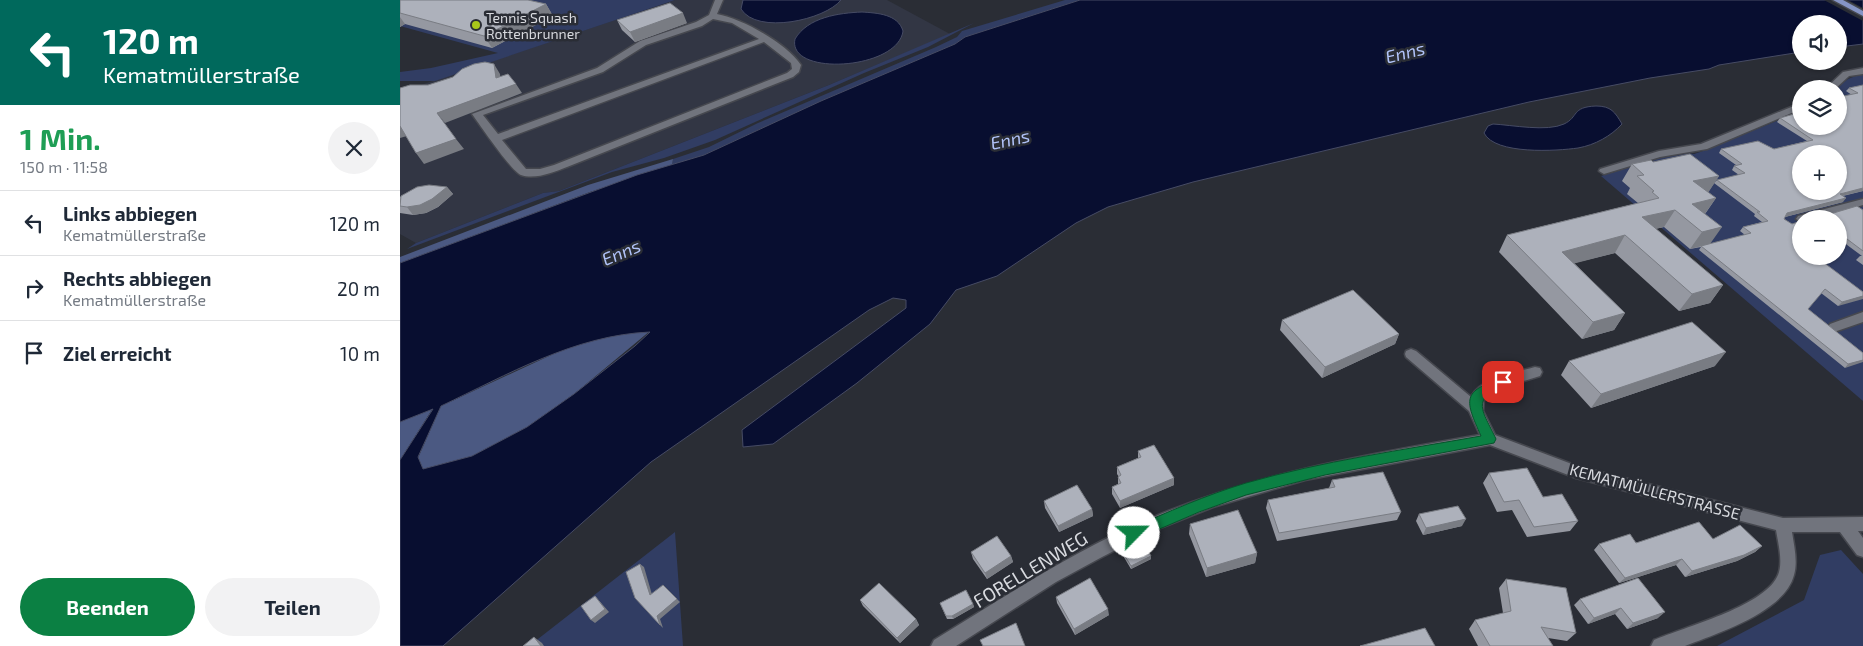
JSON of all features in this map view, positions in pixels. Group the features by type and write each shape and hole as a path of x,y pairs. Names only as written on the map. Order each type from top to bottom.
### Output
{"main road":[{"path":"1837,0 1863,14"}],"street":[{"path":"712,16 719,0"},
{"path":"712,16 720,16 750,28 797,65 796,70 790,75 549,170 524,172 517,168 497,138 477,114 600,70 643,43 699,24 712,16"},
{"path":"497,138 766,39"},
{"path":"1839,80 1846,74 1863,71"},
{"path":"1604,171 1659,154 1703,147 1792,110"},
{"path":"1834,210 1863,202"},
{"path":"1788,222 1792,221"},
{"path":"1834,327 1863,317"},
{"path":"1411,354 1476,409 1490,439"},
{"path":"1476,409 1477,397 1487,388 1535,372"},
{"name":"KEMATMÜLLERSTRASSE","path":"1490,439 1576,472 1783,524 1863,524"},
{"name":"FORELLENWEG","path":"940,646 1084,558 1119,540 1195,507 1246,489 1325,469 1490,439"},
{"path":"1660,646 1696,634 1777,592 1784,580 1788,565 1783,524"},
{"path":"1844,525 1863,550"}],"shaded area":[{"name":"Tennis Squash Rottenbrunner","path":"421,0 675,0 435,81 400,81 400,72 431,68 498,53 400,26 400,10"},
{"path":"675,0 887,0 950,34 829,85 559,191 543,193 416,243 400,234 400,92"},
{"path":"1065,0 1080,0 965,37 955,44 821,101 704,155 672,165 673,159 709,147 758,123 936,47 957,37 962,31"},
{"path":"974,23 928,47 864,73 715,140 664,158 612,172 407,249 416,243 543,193 559,191 829,85"},
{"path":"1863,73 1863,401 1601,176 1621,170 1620,168 1680,152 1694,154 1792,115 1792,135 1847,135 1847,80"},
{"path":"673,159 672,165 590,192 400,263 400,257 588,185"},
{"path":"650,331 574,394 527,427 472,456 423,469 418,458 441,406 562,350 608,336"},
{"path":"433,408 400,460 400,422"},
{"path":"675,532 683,646 529,646"},
{"path":"1841,550 1863,574 1863,646 1717,646 1804,600 1820,555"}],"water":[{"path":"743,0 841,0 821,14 791,22 775,23 749,17 741,9"},
{"name":"Enns","path":"1080,0 1863,0 1863,44 1847,46 1847,15 1792,15 1792,53 1719,65 1709,69 1650,78 1529,102 1193,182 1108,207 1076,223 997,276 956,290 930,324 857,383 773,444 743,447 742,430 906,308 906,300 893,298 869,310 651,462 443,646 400,646 400,460 433,409 400,422 400,263 637,175 704,155 821,101 955,44 965,37","holes":["650,332 574,394 527,427 472,456 423,469 418,457 441,406 542,358 595,340"]},
{"path":"862,12 886,16 897,21 903,31 897,44 883,54 865,61 844,64 824,63 808,59 797,51 795,39 816,21 834,15"},
{"path":"1596,106 1612,110 1622,124 1602,139 1584,147 1527,150 1500,145 1490,140 1484,133 1488,126 1493,124 1539,128 1557,126 1569,121 1579,110"}],"pier":[{"path":"1824,0 1848,0 1863,8 1863,21"}],"building":[{"path":"400,0 528,0 546,4 484,36 400,13"},
{"path":"670,3 683,13 630,32 617,20"},
{"path":"485,62 494,64 496,78 508,74 516,84 437,113 456,139 416,153 400,126 400,88 410,85 428,85 453,77 462,69 474,64"},
{"path":"1863,85 1863,188 1847,192 1847,145 1792,145 1792,200 1838,200 1792,210 1787,213 1784,219 1792,224 1792,265 1827,265 1863,292 1863,296 1842,302 1825,289 1808,309 1863,353 1863,360 1848,364 1701,246 1751,233 1743,227 1768,221 1757,212 1760,212 1717,180 1745,173 1734,166 1742,164 1721,149 1758,141 1774,149 1813,140 1806,135 1847,135 1847,95 1858,93 1849,88"},
{"path":"1792,115 1792,126 1780,118"},
{"path":"1690,154 1719,176 1693,181 1716,198 1692,204 1722,227 1702,232 1675,210 1642,217 1723,285 1692,294 1625,235 1562,252 1625,313 1593,322 1507,235 1659,198 1637,176 1644,175 1632,164 1651,160 1653,162"},
{"path":"429,185 447,187 432,199 420,205 400,206 401,196 417,187"},
{"path":"1857,206 1863,210 1863,251 1847,239 1847,210 1844,210"},
{"path":"1353,290 1399,334 1325,367 1282,320"},
{"path":"1692,322 1726,352 1601,394 1569,361"},
{"path":"1154,445 1174,478 1120,501 1112,487 1121,483 1118,477 1121,475 1117,467 1141,457 1138,451"},
{"path":"1527,468 1543,497 1562,494 1578,521 1534,527 1519,500 1504,502 1489,473"},
{"path":"1383,472 1401,512 1279,533 1268,500 1335,487 1332,480"},
{"path":"1077,485 1092,509 1058,526 1044,501"},
{"path":"1458,506 1466,519 1426,528 1419,514"},
{"path":"1238,510 1257,553 1207,568 1190,524"},
{"path":"1699,522 1713,539 1740,525 1762,546 1744,555 1692,571 1682,559 1625,578 1599,544 1630,534 1636,543"},
{"path":"997,536 1011,556 985,573 971,552"},
{"path":"1143,541 1151,556 1131,566 1122,551"},
{"path":"640,564 650,595 663,585 677,599 657,616 660,625 635,598 626,572"},
{"path":"1090,578 1108,609 1074,629 1056,597"},
{"path":"1638,578 1665,612 1633,623 1621,608 1594,618 1580,599"},
{"path":"1506,579 1566,588 1576,633 1541,627 1553,646 1490,646 1475,620 1511,611"},
{"path":"879,583 916,619 897,638 860,600"},
{"path":"966,590 973,604 952,616 946,616 940,603"},
{"path":"595,596 605,609 591,620 581,606"},
{"path":"1016,623 1025,646 983,646 980,640"},
{"path":"1425,628 1435,646 1360,646"},
{"path":"534,637 541,646 523,646"}],"place":[{"name":"Tennis Squash Rottenbrunner","path":"476,25"}],"route":[{"path":"1134,533 1195,507 1246,489 1325,469 1490,439 1476,409 1477,397 1487,388 1503,382"}]}
